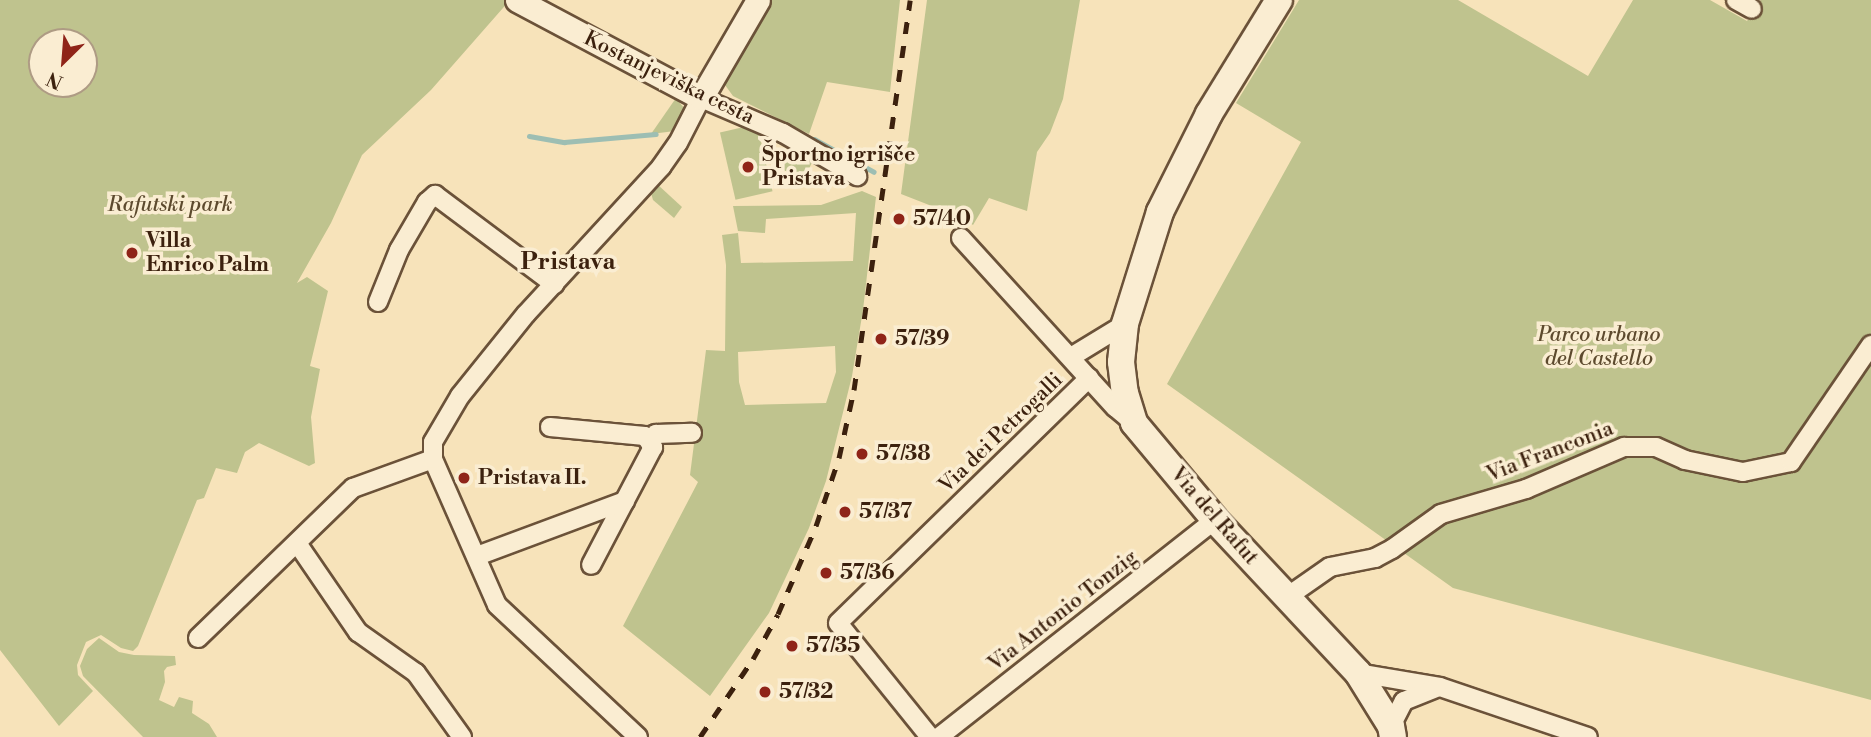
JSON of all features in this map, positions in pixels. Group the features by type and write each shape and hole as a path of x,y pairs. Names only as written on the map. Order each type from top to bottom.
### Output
{"main road":[{"path":"1134,423 1121,362 1125,324 1160,212 1209,114 1279,0"},
{"name":"Via del Rafut","path":"1134,423 1215,520 1358,673 1392,731"}],"street":[{"name":"Kostanjeviška cesta","path":"517,0 701,98 783,133 857,176"},
{"path":"638,737 497,605 433,459 433,442 460,397 554,284 661,167 678,143 758,0"},
{"path":"378,302 399,250 427,202 435,195 554,284"},
{"name":"Via del Rafut","path":"961,238 1089,378 1134,423"},
{"path":"1071,357 1125,324"},
{"name":"Via Franconia","path":"1287,597 1330,567 1375,558 1392,549 1441,514 1526,489 1634,444 1656,447 1685,460 1743,472 1791,462 1871,345"},
{"name":"Via dei Petrogalli","path":"930,737 838,624 1089,378"},
{"path":"550,427 645,436 653,447 591,565"},
{"path":"650,443 656,434 692,433"},
{"path":"198,638 353,488 433,459"},
{"path":"477,556 625,501"},
{"name":"Via Antonio Tonzig","path":"939,737 1215,520"},
{"path":"297,543 358,632 416,673 462,737"},
{"path":"1358,673 1440,687 1588,737"},
{"path":"1392,731 1404,701 1420,692 1440,687"}],"green space":[{"name":"Rafutski park","path":"0,0 510,0 431,90 362,155 331,223 297,283 307,277 328,291 310,366 320,369 311,417 315,463 309,466 259,443 245,452 237,473 216,468 204,498 197,500 138,646 133,651 121,648 101,635 86,642 77,665 78,675 93,691 59,726 0,650"},
{"path":"767,0 900,0 890,92 827,82 809,134 733,96 725,85 725,77"},
{"path":"927,0 1080,0 1063,99 1050,133 1037,152 1027,211 989,198 973,225 965,219 901,194"},
{"name":"Parco urbano del Castello","path":"1299,0 1458,0 1588,76 1633,0 1710,0 1747,21 1761,0 1871,0 1871,700 1453,588 1167,384 1301,142 1236,103"},
{"path":"676,98 684,108 675,131 651,134"},
{"name":"Športno igrišče Pristava","path":"757,124 773,191 735,200 720,133"},
{"path":"785,149 812,161 804,179 777,167"},
{"path":"657,184 682,207 674,218 653,200 651,193"},
{"path":"862,191 876,197 863,310 852,376 826,481 809,528 769,613 710,696 623,626 698,482 690,475 706,350 725,351 726,265 722,235 738,233 741,263 853,261 856,213 766,219 765,233 738,231 733,206 821,205","holes":["835,346 836,372 826,403 745,405 739,382 738,352"]},
{"path":"99,638 119,652 175,656 176,665 167,667 164,671 165,682 159,700 174,707 179,697 193,701 192,713 209,724 217,737 143,737 83,676 80,666 87,649"}],"waterway":[{"path":"529,136 564,142 656,134"},
{"path":"814,139 874,172"}],"railway":[{"path":"700,737 753,659 778,614 816,526 839,458 854,390 910,0"}],"place":[{"name":"Športno igrišče Pristava","path":"748,167"},
{"name":"57/40","path":"899,219"},
{"name":"Villa Enrico Palm","path":"132,253"},
{"name":"57/39","path":"881,339"},
{"name":"57/38","path":"862,454"},
{"name":"Pristava II.","path":"464,478"},
{"name":"57/37","path":"845,512"},
{"name":"57/36","path":"826,573"},
{"name":"57/35","path":"792,646"},
{"name":"57/32","path":"765,692"}],"district":[{"name":"Pristava","path":"568,263"}]}
